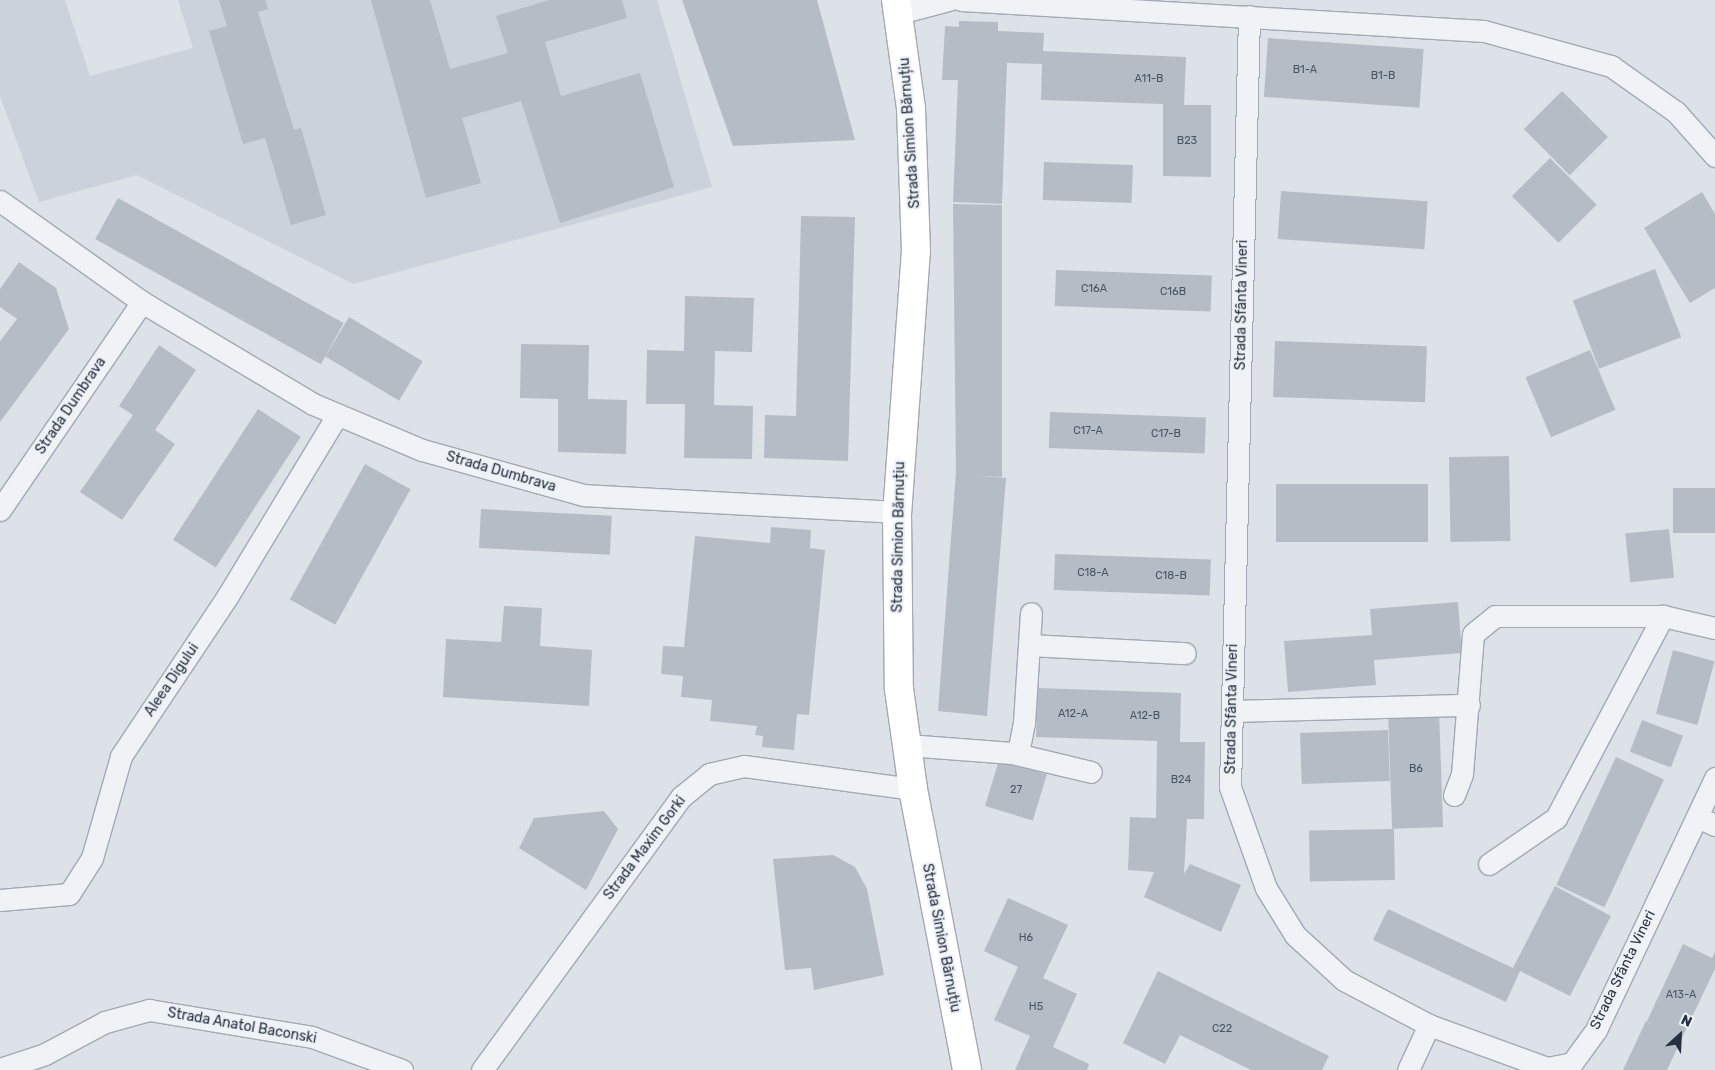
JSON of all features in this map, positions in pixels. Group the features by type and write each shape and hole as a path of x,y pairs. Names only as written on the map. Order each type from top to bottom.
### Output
{"street":[{"path":"898,6 949,0"},
{"path":"961,0 1484,31 1611,66 1676,112 1715,156"},
{"name":"Strada Simion Bărnuțiu","path":"898,6 911,108 916,250 897,512 899,689 913,789 967,1070"},
{"name":"Strada Sfânta Vineri","path":"1249,16 1230,787 1266,888 1295,935 1344,980 1430,1025 1548,1069 1572,1063 1596,1030 1706,821 1715,778"},
{"name":"Strada Dumbrava","path":"0,200 142,302 336,417 422,450 583,495 897,512"},
{"name":"Strada Dumbrava","path":"0,510 142,302"},
{"name":"Aleea Digului","path":"0,900 69,894 92,858 121,756 227,596 336,417"},
{"path":"1012,753 1023,739 1031,613"},
{"path":"1454,795 1462,774 1469,705 1473,634 1496,616 1663,616 1715,628"},
{"path":"1489,864 1556,818 1663,616"},
{"path":"1030,645 1186,654"},
{"path":"1232,711 1469,705"},
{"path":"907,745 1012,753 1091,772"},
{"name":"Strada Maxim Gorki","path":"482,1070 681,796 710,774 744,766 913,789"},
{"name":"Strada Anatol Baconski","path":"3,1069 45,1054 105,1022 149,1010 322,1039 402,1070"},
{"path":"1408,1070 1430,1025"}],"shaded area":[{"path":"0,0 65,0 90,76 193,48 178,0 657,0 712,187 353,284 137,175 39,202 0,96"}],"building":[{"path":"219,0 265,0 268,9 258,12 294,130 301,128 326,215 291,225 265,138 243,144 209,31 227,26"},
{"path":"371,0 430,0 450,69 508,53 496,16 549,0 622,0 627,18 545,42 561,96 640,73 674,187 560,223 521,101 462,118 481,183 426,198"},
{"path":"682,0 817,0 855,140 733,146"},
{"path":"959,21 998,22 998,31 1044,33 1043,51 1186,57 1184,105 1211,105 1211,177 1163,176 1163,104 1041,100 1042,64 1007,63 1002,204 953,202 958,80 942,80 945,26 959,27"},
{"path":"1268,38 1424,49 1420,108 1264,97"},
{"path":"1562,91 1608,137 1570,175 1524,129"},
{"path":"1550,158 1597,205 1558,243 1512,196"},
{"path":"1044,162 1133,165 1132,203 1043,200"},
{"path":"1281,191 1428,201 1424,249 1278,239"},
{"path":"1702,192 1715,214 1715,288 1690,303 1644,228"},
{"path":"118,198 344,323 321,364 95,239"},
{"path":"953,204 1002,205 1002,477 971,475 1006,478 987,716 938,711 956,472"},
{"path":"801,216 855,217 848,461 764,458 765,415 796,416"},
{"path":"19,262 56,288 69,329 0,422 0,341 17,319 0,307 0,289"},
{"path":"1655,269 1681,337 1599,369 1573,301"},
{"path":"1056,270 1212,275 1211,311 1055,306"},
{"path":"685,296 754,298 752,352 715,351 714,405 753,406 752,459 684,458 685,404 646,404 647,350 684,351"},
{"path":"349,317 423,361 399,401 325,356"},
{"path":"1275,341 1427,346 1425,402 1273,397"},
{"path":"521,344 589,345 588,399 627,400 626,454 558,452 558,399 520,398"},
{"path":"159,345 196,370 155,430 175,444 122,520 80,492 133,415 119,406"},
{"path":"1590,350 1615,410 1551,437 1526,377"},
{"path":"258,409 301,437 216,568 173,540"},
{"path":"1050,412 1206,417 1205,453 1049,448"},
{"path":"1509,456 1510,541 1450,542 1449,457"},
{"path":"365,464 410,489 335,625 290,600"},
{"path":"1276,484 1428,484 1428,542 1276,542"},
{"path":"1673,488 1715,488 1715,533 1673,533"},
{"path":"481,509 612,516 610,555 479,548"},
{"path":"771,527 811,530 810,548 825,550 809,715 797,714 794,750 762,747 763,736 755,735 757,726 710,721 712,700 681,697 683,676 661,674 663,646 684,647 695,536 770,543"},
{"path":"1669,529 1674,578 1630,582 1625,534"},
{"path":"1055,554 1211,559 1210,595 1054,590"},
{"path":"1458,602 1462,653 1374,660 1376,685 1288,692 1284,641 1372,635 1370,609"},
{"path":"504,606 542,608 540,646 592,650 589,706 443,697 446,639 501,642"},
{"path":"1673,650 1715,661 1697,725 1656,714"},
{"path":"1038,688 1181,693 1180,742 1205,742 1204,819 1187,819 1184,874 1190,864 1241,885 1221,932 1144,897 1154,872 1128,870 1130,817 1156,818 1157,741 1036,737"},
{"path":"1439,710 1443,827 1392,829 1388,712"},
{"path":"1642,720 1683,736 1671,768 1630,752"},
{"path":"1388,730 1390,781 1302,784 1300,733"},
{"path":"1616,757 1664,779 1604,907 1556,885"},
{"path":"999,760 1047,775 1033,821 985,806"},
{"path":"604,811 618,829 586,890 519,848 534,818"},
{"path":"1394,829 1395,880 1310,881 1309,830"},
{"path":"833,855 855,867 867,889 884,975 814,990 811,968 785,970 773,859"},
{"path":"1555,886 1611,916 1570,996 1520,971 1506,1002 1373,940 1388,909 1513,968"},
{"path":"1008,898 1068,925 1043,978 1077,994 1053,1047 1089,1064 1087,1070 1015,1070 1030,1036 994,1020 1018,967 984,951"},
{"path":"1683,944 1712,958 1715,952 1715,969 1667,1070 1623,1070 1646,1021 1655,1026 1647,1021"},
{"path":"1158,971 1329,1056 1322,1070 1251,1070 1180,1035 1165,1064 1123,1043"}]}
